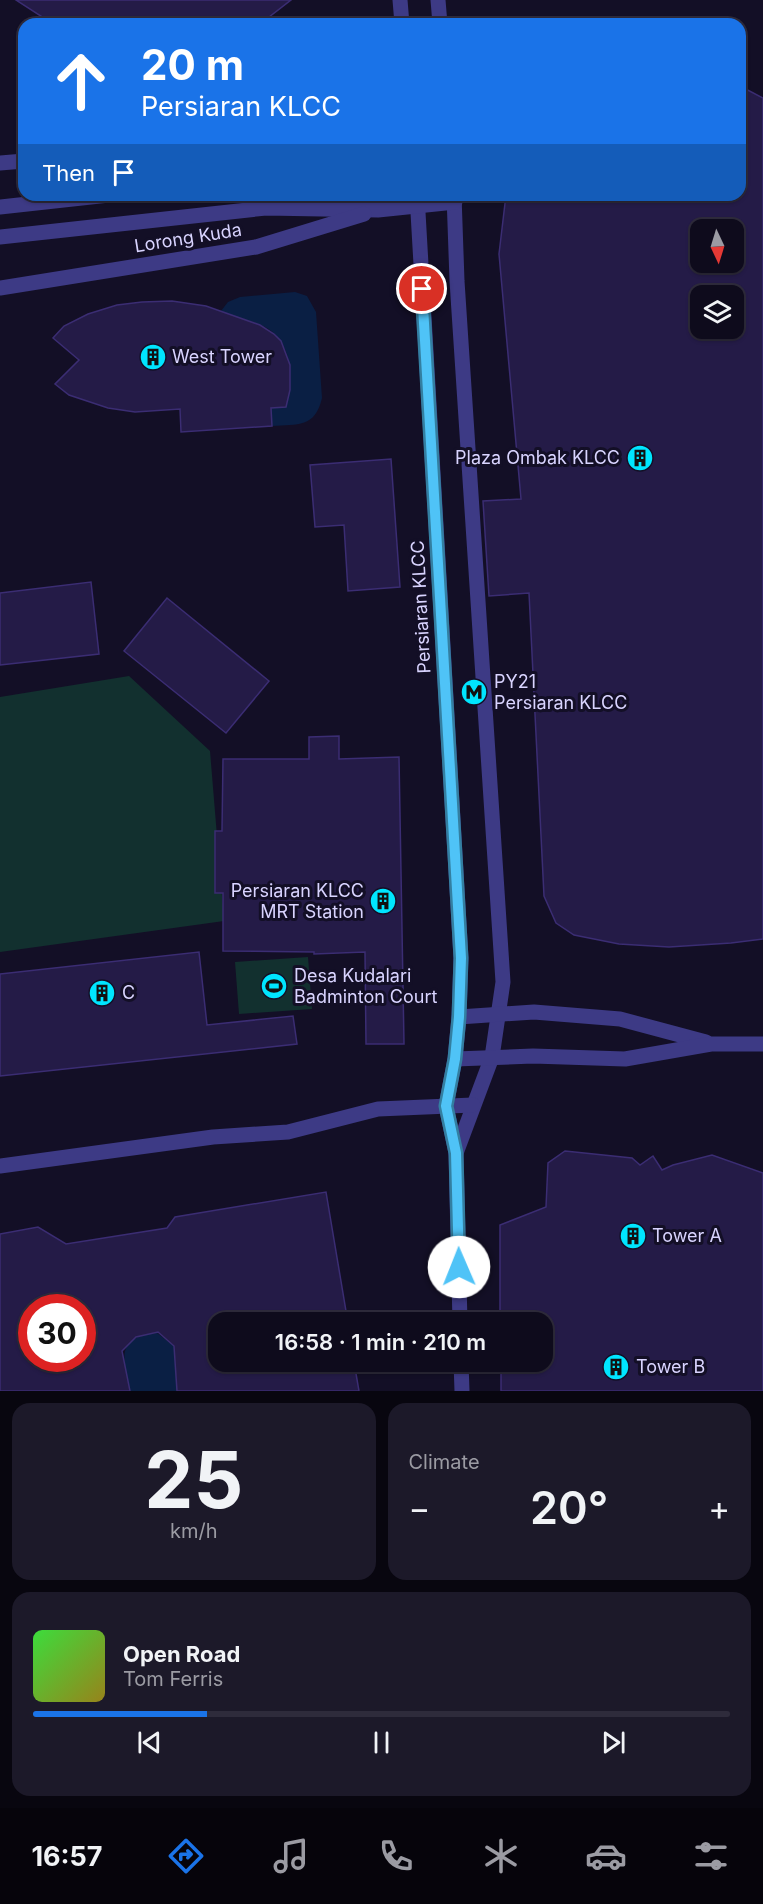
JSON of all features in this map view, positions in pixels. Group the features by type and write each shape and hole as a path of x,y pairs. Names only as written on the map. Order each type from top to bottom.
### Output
{"street":[{"path":"400,0 402,18"},
{"path":"438,0 440,18"},
{"path":"0,164 18,162"},
{"path":"0,207 54,201"},
{"name":"Lorong Kuda","path":"0,288 256,247 414,201"},
{"name":"Persiaran KLCC","path":"418,201 460,946 459,1017 455,1059 446,1106 456,1153"},
{"path":"454,201 458,292 504,982 497,1014 492,1057 456,1153 460,1312"},
{"name":"Lorong Kuda","path":"0,237 266,208 378,210"},
{"path":"459,1017 534,1012 620,1019 711,1044"},
{"path":"455,1059 532,1056 625,1059 711,1044 763,1044"},
{"path":"0,1166 213,1137 288,1132 378,1109 473,1105"},
{"path":"461,1372 462,1391"}],"green space":[{"path":"129,676 210,751 224,921 0,952 0,697"},
{"name":"Desa Kudalari Badminton Court","path":"308,957 312,1009 239,1014 235,962"}],"water":[{"path":"295,292 307,296 316,312 322,398 319,408 310,420 297,424 272,426 271,408 286,407 290,385 289,363 282,342 265,327 221,311 228,302 240,297"},
{"path":"157,1333 174,1346 180,1391 130,1391 125,1360 128,1345 143,1335"}],"building":[{"path":"16,0 291,0 268,18 44,18"},
{"name":"Plaza Ombak KLCC","path":"746,89 763,98 763,939 669,947 619,944 574,935 556,923 544,896 529,593 489,596 483,501 521,499 499,254 505,201 746,201"},
{"path":"172,301 206,306 260,325 281,341 290,365 290,390 286,407 271,408 272,426 181,432 180,409 135,412 108,408 69,395 55,384 79,360 53,338 64,326 88,314 117,305"},
{"path":"391,459 400,587 348,591 344,525 315,527 310,465"},
{"path":"91,582 99,654 0,665 0,593"},
{"path":"167,598 269,681 226,733 124,651"},
{"path":"339,736 339,759 399,757 404,1044 366,1044 365,952 314,954 314,952 223,951 223,893 215,893 215,831 222,831 223,759 309,759 309,737"},
{"path":"199,952 207,1025 293,1016 297,1044 0,1076 0,974"},
{"path":"565,1151 632,1158 640,1165 653,1156 662,1170 712,1155 763,1173 763,1391 501,1391 501,1372 553,1372 553,1312 500,1312 500,1225 546,1207 548,1163"},
{"path":"326,1192 346,1312 208,1312 208,1372 356,1372 359,1391 177,1391 174,1346 158,1332 136,1337 122,1351 130,1391 0,1391 0,1234 38,1227 66,1244 167,1228 175,1217"}],"place":[{"name":"West Tower","path":"153,357"},
{"name":"Plaza Ombak KLCC","path":"640,458"},
{"name":"PY21 Persiaran KLCC","path":"474,692"},
{"name":"Persiaran KLCC MRT Station","path":"383,901"},
{"name":"Desa Kudalari Badminton Court","path":"274,986"},
{"name":"C","path":"102,993"},
{"name":"Tower A","path":"633,1236"},
{"name":"Tower B","path":"616,1367"}],"route":[{"path":"422,289 461,958 455,1059 446,1106 456,1153 459,1267"}]}
